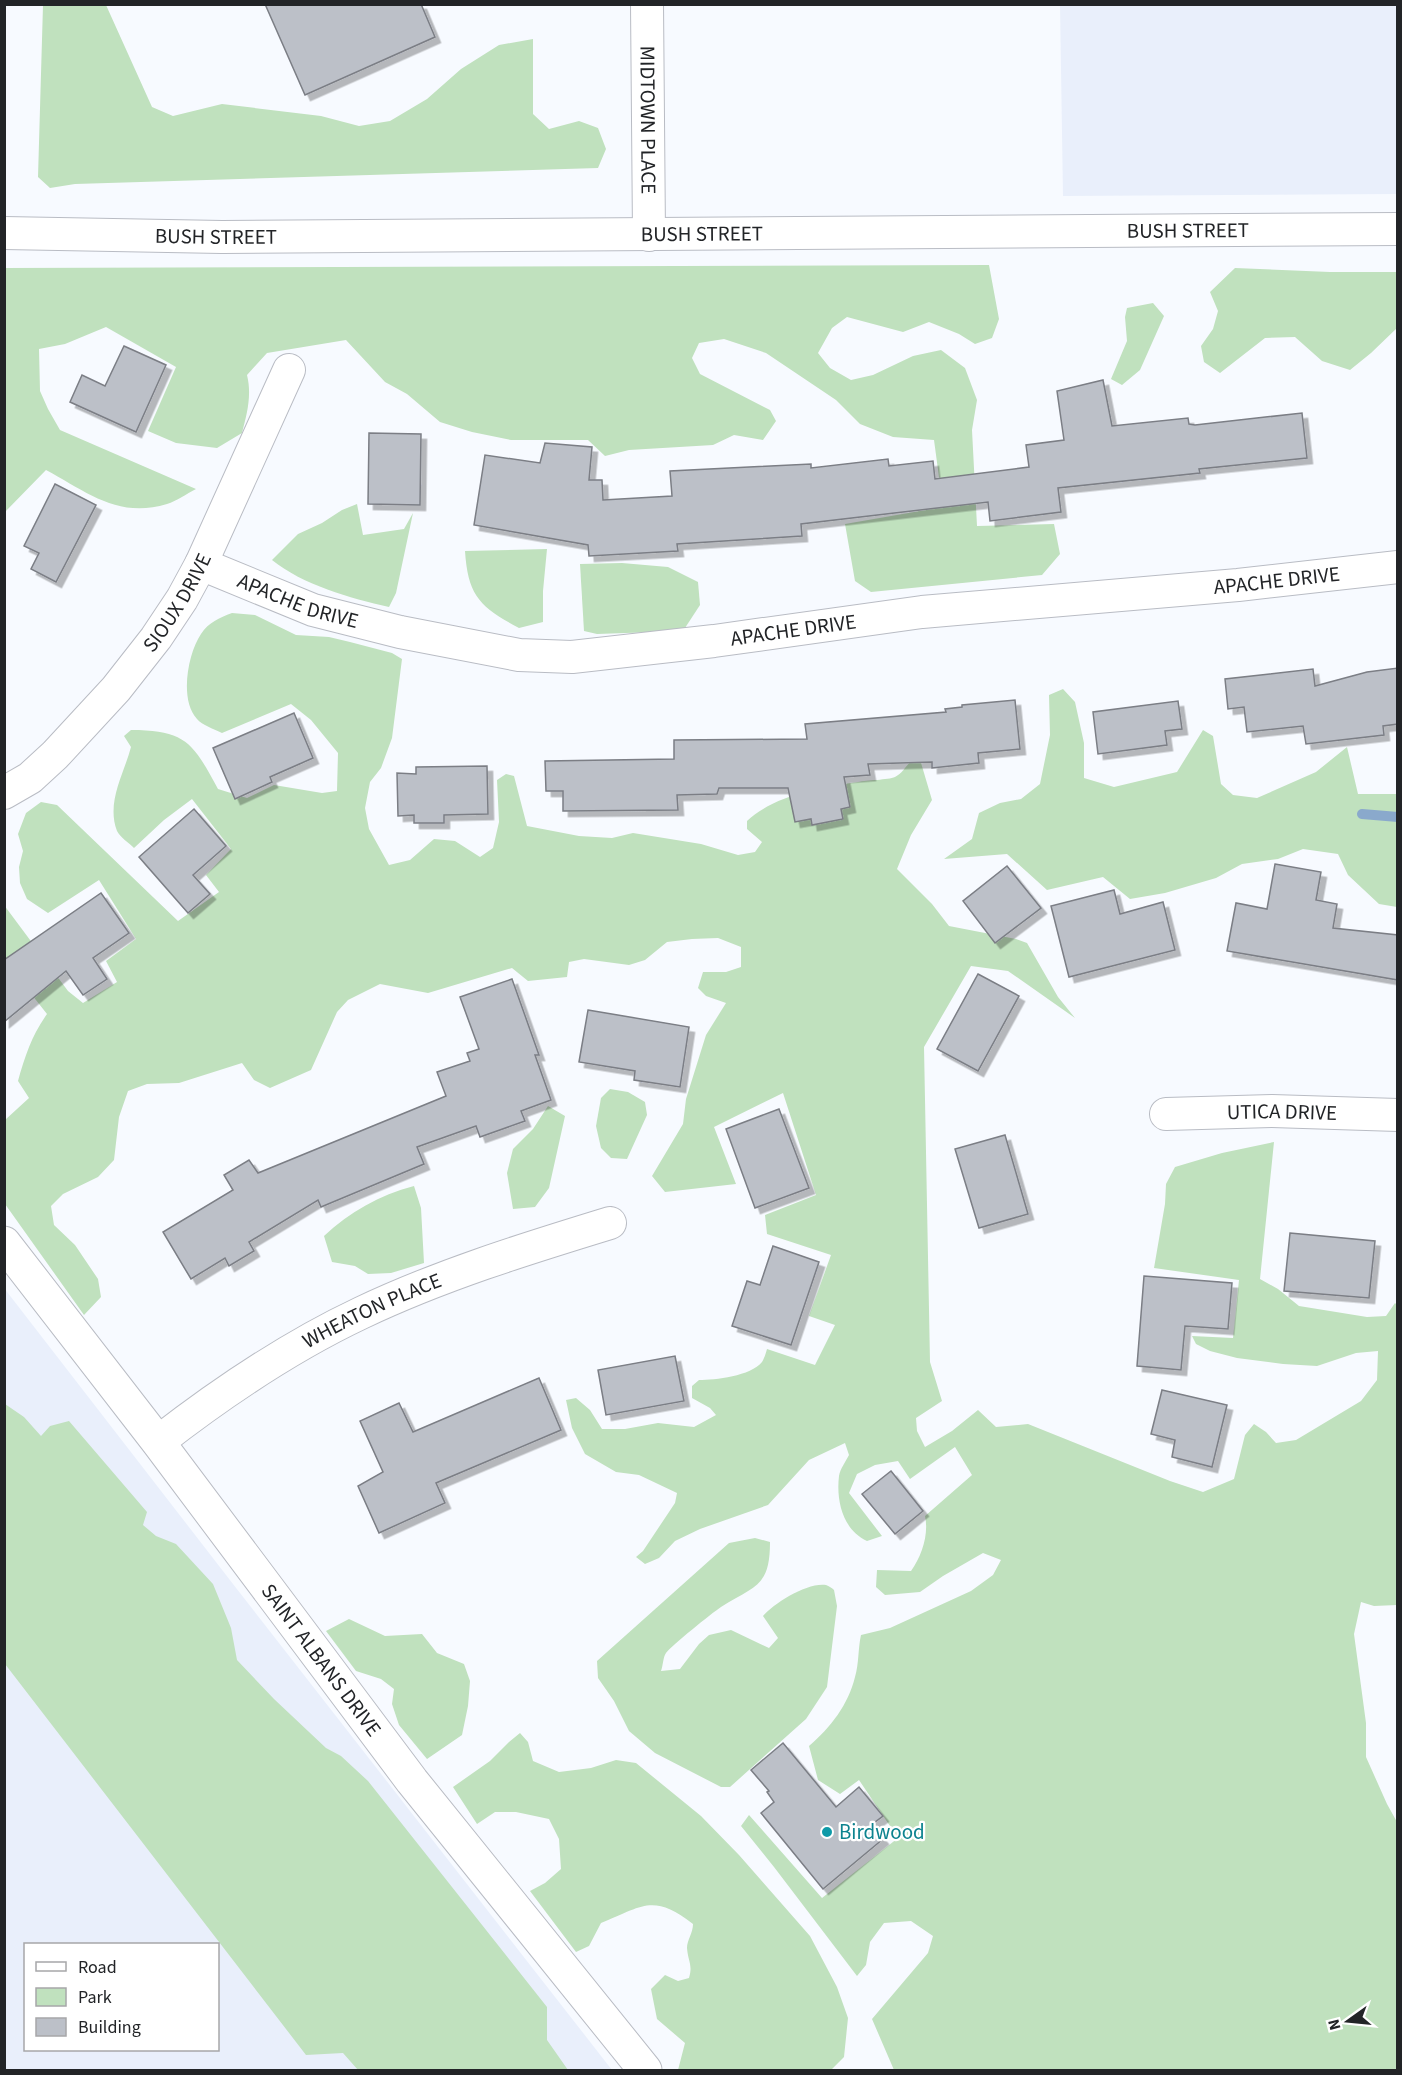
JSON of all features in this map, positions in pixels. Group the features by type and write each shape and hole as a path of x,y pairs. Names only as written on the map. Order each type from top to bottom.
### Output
{"street":[{"name":"MIDTOWN PLACE","path":"646,4 649,235"},
{"name":"BUSH STREET","path":"4,234 222,237 494,233 649,235 1398,229"},
{"name":"SIOUX DRIVE","path":"4,793 30,778 116,689 156,639 183,599 289,370"},
{"name":"APACHE DRIVE","path":"201,564 313,610 400,632 519,655 572,657 714,641 922,612 1238,585 1398,567"},
{"name":"UTICA DRIVE","path":"1166,1114 1272,1111 1398,1115"},
{"name":"WHEATON PLACE","path":"158,1442 222,1394 310,1339 360,1313 436,1280 609,1223"},
{"name":"SAINT ALBANS DRIVE","path":"4,1243 158,1442 412,1781 645,2070"}],"shaded area":[{"path":"1060,5 1397,5 1397,194 1063,196"},
{"path":"4,1288 233,1584 612,2070 5,2070"}],"green space":[{"path":"43,5 106,5 152,107 173,116 222,104 321,116 359,126 390,121 427,99 461,69 499,45 533,39 533,114 549,129 579,121 598,128 606,149 598,168 75,184 50,188 38,177"},
{"path":"989,265 999,319 992,338 975,344 959,334 929,322 903,332 847,317 832,328 818,353 830,368 851,380 873,375 913,356 941,350 965,368 977,400 972,430 977,526 1054,524 1060,554 1042,575 871,592 855,581 845,524 943,507 934,440 893,437 860,424 836,400 766,353 724,339 699,343 692,358 700,374 770,410 776,421 763,440 734,435 713,445 629,450 605,456 588,440 511,440 472,432 440,422 407,394 385,382 346,340 267,353 247,375 249,397 242,433 217,448 176,443 148,431 176,367 106,327 65,344 39,349 40,391 48,409 60,430 196,489 167,504 149,508 133,508 103,501 46,470 5,512 5,268"},
{"path":"1235,268 1397,272 1397,328 1350,370 1322,361 1295,337 1265,338 1220,373 1204,362 1201,346 1213,329 1218,311 1210,292"},
{"path":"1153,303 1164,316 1140,370 1122,385 1111,379 1127,341 1125,317 1127,308"},
{"path":"357,504 363,535 404,529 413,513 396,593 389,607 343,595 312,583 284,569 272,560 298,534"},
{"path":"547,549 543,622 519,628 478,599 469,579 465,551"},
{"path":"622,563 668,567 698,582 700,605 683,631 597,634 584,631 580,564"},
{"path":"232,613 255,615 296,635 329,637 392,653 402,659 392,738 381,768 370,782 365,808 369,829 389,865 410,860 434,839 455,841 480,857 493,848 499,822 497,780 506,774 514,776 527,826 579,836 612,838 633,833 701,844 738,855 755,852 762,842 747,829 747,821 758,812 785,799 814,790 895,777 919,756 932,800 911,835 897,869 932,904 949,926 1027,943 1058,997 1075,1018 1008,971 971,966 924,1047 930,1362 942,1401 916,1418 917,1431 925,1447 952,1431 978,1410 996,1427 1028,1424 1203,1492 1234,1479 1245,1435 1254,1424 1276,1443 1296,1440 1361,1401 1377,1380 1378,1351 1356,1353 1317,1366 1237,1358 1210,1351 1196,1344 1192,1336 1233,1338 1239,1280 1154,1268 1165,1204 1166,1184 1175,1167 1222,1153 1274,1142 1260,1279 1278,1289 1299,1306 1367,1317 1386,1316 1395,1303 1397,1305 1397,1605 1374,1606 1361,1602 1354,1634 1366,1723 1366,1757 1397,1822 1397,2070 894,2070 872,2019 928,1953 933,1936 911,1921 884,1923 870,1942 866,1965 857,1976 741,1826 749,1815 822,1898 898,1838 859,1780 840,1794 818,1780 809,1746 831,1723 848,1697 856,1672 861,1635 890,1628 971,1591 993,1575 1001,1560 983,1553 920,1592 885,1595 876,1587 877,1570 911,1571 924,1545 925,1516 972,1475 955,1447 910,1479 898,1461 875,1465 857,1474 849,1493 882,1536 867,1541 852,1530 840,1505 839,1476 849,1455 845,1443 809,1460 768,1505 700,1529 675,1541 659,1558 645,1564 636,1557 643,1551 675,1503 677,1493 639,1475 616,1472 585,1454 572,1428 566,1400 576,1398 590,1410 602,1429 625,1429 658,1423 694,1427 716,1415 710,1408 692,1398 692,1386 699,1380 723,1378 750,1371 762,1362 767,1349 815,1365 835,1325 809,1316 831,1255 767,1234 765,1215 816,1195 783,1093 714,1127 736,1184 665,1192 652,1176 683,1124 686,1099 706,1035 726,1003 706,996 698,988 703,972 726,972 741,967 741,947 718,938 667,942 645,960 629,965 584,959 569,962 567,977 528,981 512,968 428,993 380,984 348,1000 337,1012 311,1070 270,1088 254,1080 242,1063 179,1083 147,1084 128,1091 119,1117 114,1160 98,1177 63,1194 51,1206 54,1225 75,1245 98,1279 101,1297 84,1315 5,1204 5,1120 29,1098 18,1081 30,1046 47,1014 5,961 4,905 68,991 83,1003 117,982 106,961 136,939 99,880 48,913 27,899 20,883 19,867 23,851 18,834 26,813 41,802 57,805 178,921 219,892 206,875 231,849 192,799 164,820 134,848 120,835 114,820 115,799 131,747 124,736 131,730 164,733 186,742 202,760 218,789 247,798 274,785 322,793 337,791 338,753 311,720 291,704 222,733 202,723 191,711 187,676 196,642 211,623"},
{"path":"1063,689 1075,702 1084,743 1084,778 1114,787 1177,772 1203,730 1213,736 1221,784 1233,795 1257,798 1316,772 1347,747 1358,794 1397,794 1397,907 1379,904 1348,875 1338,854 1303,849 1278,859 1242,864 1216,878 1165,893 1130,899 1103,877 1047,890 1007,854 944,859 972,839 979,813 1000,803 1021,799 1040,784 1050,735 1049,695"},
{"path":"610,1089 628,1092 645,1102 647,1115 627,1159 611,1158 601,1148 596,1126 601,1098"},
{"path":"548,1106 565,1116 549,1188 535,1207 513,1209 507,1173 513,1149 533,1129"},
{"path":"414,1186 421,1208 424,1263 391,1273 368,1274 355,1266 332,1262 324,1236 344,1219 366,1205"},
{"path":"5,1404 24,1417 41,1436 50,1426 69,1421 147,1512 143,1525 156,1536 176,1544 213,1584 231,1628 237,1660 326,1748 341,1756 368,1781 547,2007 547,2040 568,2070 358,2070 343,2053 306,2055 5,1664"},
{"path":"755,1538 770,1542 767,1569 763,1577 758,1584 721,1607 669,1649 661,1671 680,1669 709,1635 731,1630 769,1648 778,1638 763,1616 792,1594 810,1587 826,1585 834,1590 837,1606 827,1687 806,1719 730,1787 721,1787 655,1753 629,1731 614,1701 598,1678 597,1661 729,1543"},
{"path":"349,1619 385,1636 422,1634 437,1653 464,1664 470,1681 462,1735 427,1759 399,1725 392,1704 394,1689 381,1679 356,1671 326,1631"},
{"path":"520,1733 528,1742 533,1761 559,1772 591,1768 616,1760 636,1763 701,1816 739,1855 810,1936 837,1987 848,2018 844,2057 831,2070 678,2070 685,2043 657,2019 651,1989 665,1975 678,1981 689,1978 687,1948 693,1924 668,1908 648,1906 638,1908 601,1923 589,1946 576,1952 530,1891 545,1883 561,1869 559,1839 549,1819 516,1812 495,1812 477,1824 453,1787 490,1761"}],"building":[{"path":"265,4 421,4 435,37 305,95"},
{"path":"124,346 166,365 136,432 70,402 82,375 105,386"},
{"path":"1103,380 1112,426 1188,418 1189,424 1195,425 1302,413 1307,458 1199,469 1200,473 1058,488 1061,512 990,521 988,502 801,524 802,536 677,544 678,551 589,556 588,545 474,525 485,455 540,463 545,443 592,447 589,480 602,480 603,500 672,496 670,471 811,464 811,468 888,459 889,466 933,461 935,479 1029,467 1026,445 1064,440 1057,391"},
{"path":"369,433 421,434 420,505 368,504"},
{"path":"55,484 96,505 56,582 31,569 39,553 24,546"},
{"path":"1398,668 1398,724 1383,726 1384,735 1306,744 1303,726 1247,732 1244,707 1228,709 1225,679 1313,669 1315,686 1367,672"},
{"path":"1015,700 1020,749 978,753 979,763 932,768 932,762 868,764 870,775 844,777 850,807 841,809 843,819 812,825 811,819 795,822 788,788 719,788 717,794 677,795 678,810 563,811 563,791 546,791 545,761 674,759 674,740 807,739 805,724 946,712 945,709 962,707 962,705"},
{"path":"1178,701 1182,729 1165,731 1167,745 1098,754 1093,712"},
{"path":"294,713 313,758 270,777 272,782 235,799 213,748"},
{"path":"487,766 488,814 444,815 444,823 414,823 414,815 398,816 397,773 416,774 416,767"},
{"path":"194,809 226,846 193,875 210,894 188,913 139,857"},
{"path":"1275,864 1321,872 1316,900 1337,904 1333,928 1398,935 1398,980 1227,951 1236,903 1267,909"},
{"path":"1007,866 1041,908 995,943 963,901"},
{"path":"1114,890 1120,914 1163,902 1175,950 1069,977 1051,906"},
{"path":"101,893 129,933 93,958 107,979 83,995 66,971 4,1022 4,960"},
{"path":"978,974 1019,996 978,1071 937,1049"},
{"path":"512,979 539,1055 535,1055 551,1100 521,1111 525,1121 480,1137 476,1126 417,1147 424,1164 321,1207 318,1200 249,1242 254,1251 229,1266 225,1258 191,1279 163,1232 233,1190 224,1175 249,1160 258,1173 446,1096 437,1072 470,1061 467,1053 479,1049 460,997"},
{"path":"588,1010 689,1027 680,1087 634,1080 635,1071 579,1062"},
{"path":"779,1109 809,1188 755,1208 726,1129"},
{"path":"1005,1135 1028,1214 979,1228 955,1149"},
{"path":"1290,1233 1375,1241 1369,1298 1284,1291"},
{"path":"773,1246 819,1262 791,1345 732,1326 747,1281 760,1285"},
{"path":"1144,1276 1232,1283 1228,1329 1185,1326 1181,1370 1137,1366"},
{"path":"675,1356 684,1401 606,1415 598,1370"},
{"path":"539,1378 561,1430 436,1483 445,1503 379,1533 358,1486 383,1472 360,1421 399,1403 413,1432"},
{"path":"1162,1390 1227,1405 1212,1467 1172,1457 1175,1440 1151,1434"},
{"path":"891,1471 923,1511 895,1534 862,1494"},
{"name":"Birdwood","path":"783,1743 836,1807 859,1787 883,1816 871,1825 883,1839 823,1889 761,1813 774,1802 767,1792 769,1791 751,1770"}],"waterway":[{"path":"1362,814 1398,817"}],"place":[{"name":"Birdwood","path":"827,1832"}]}
